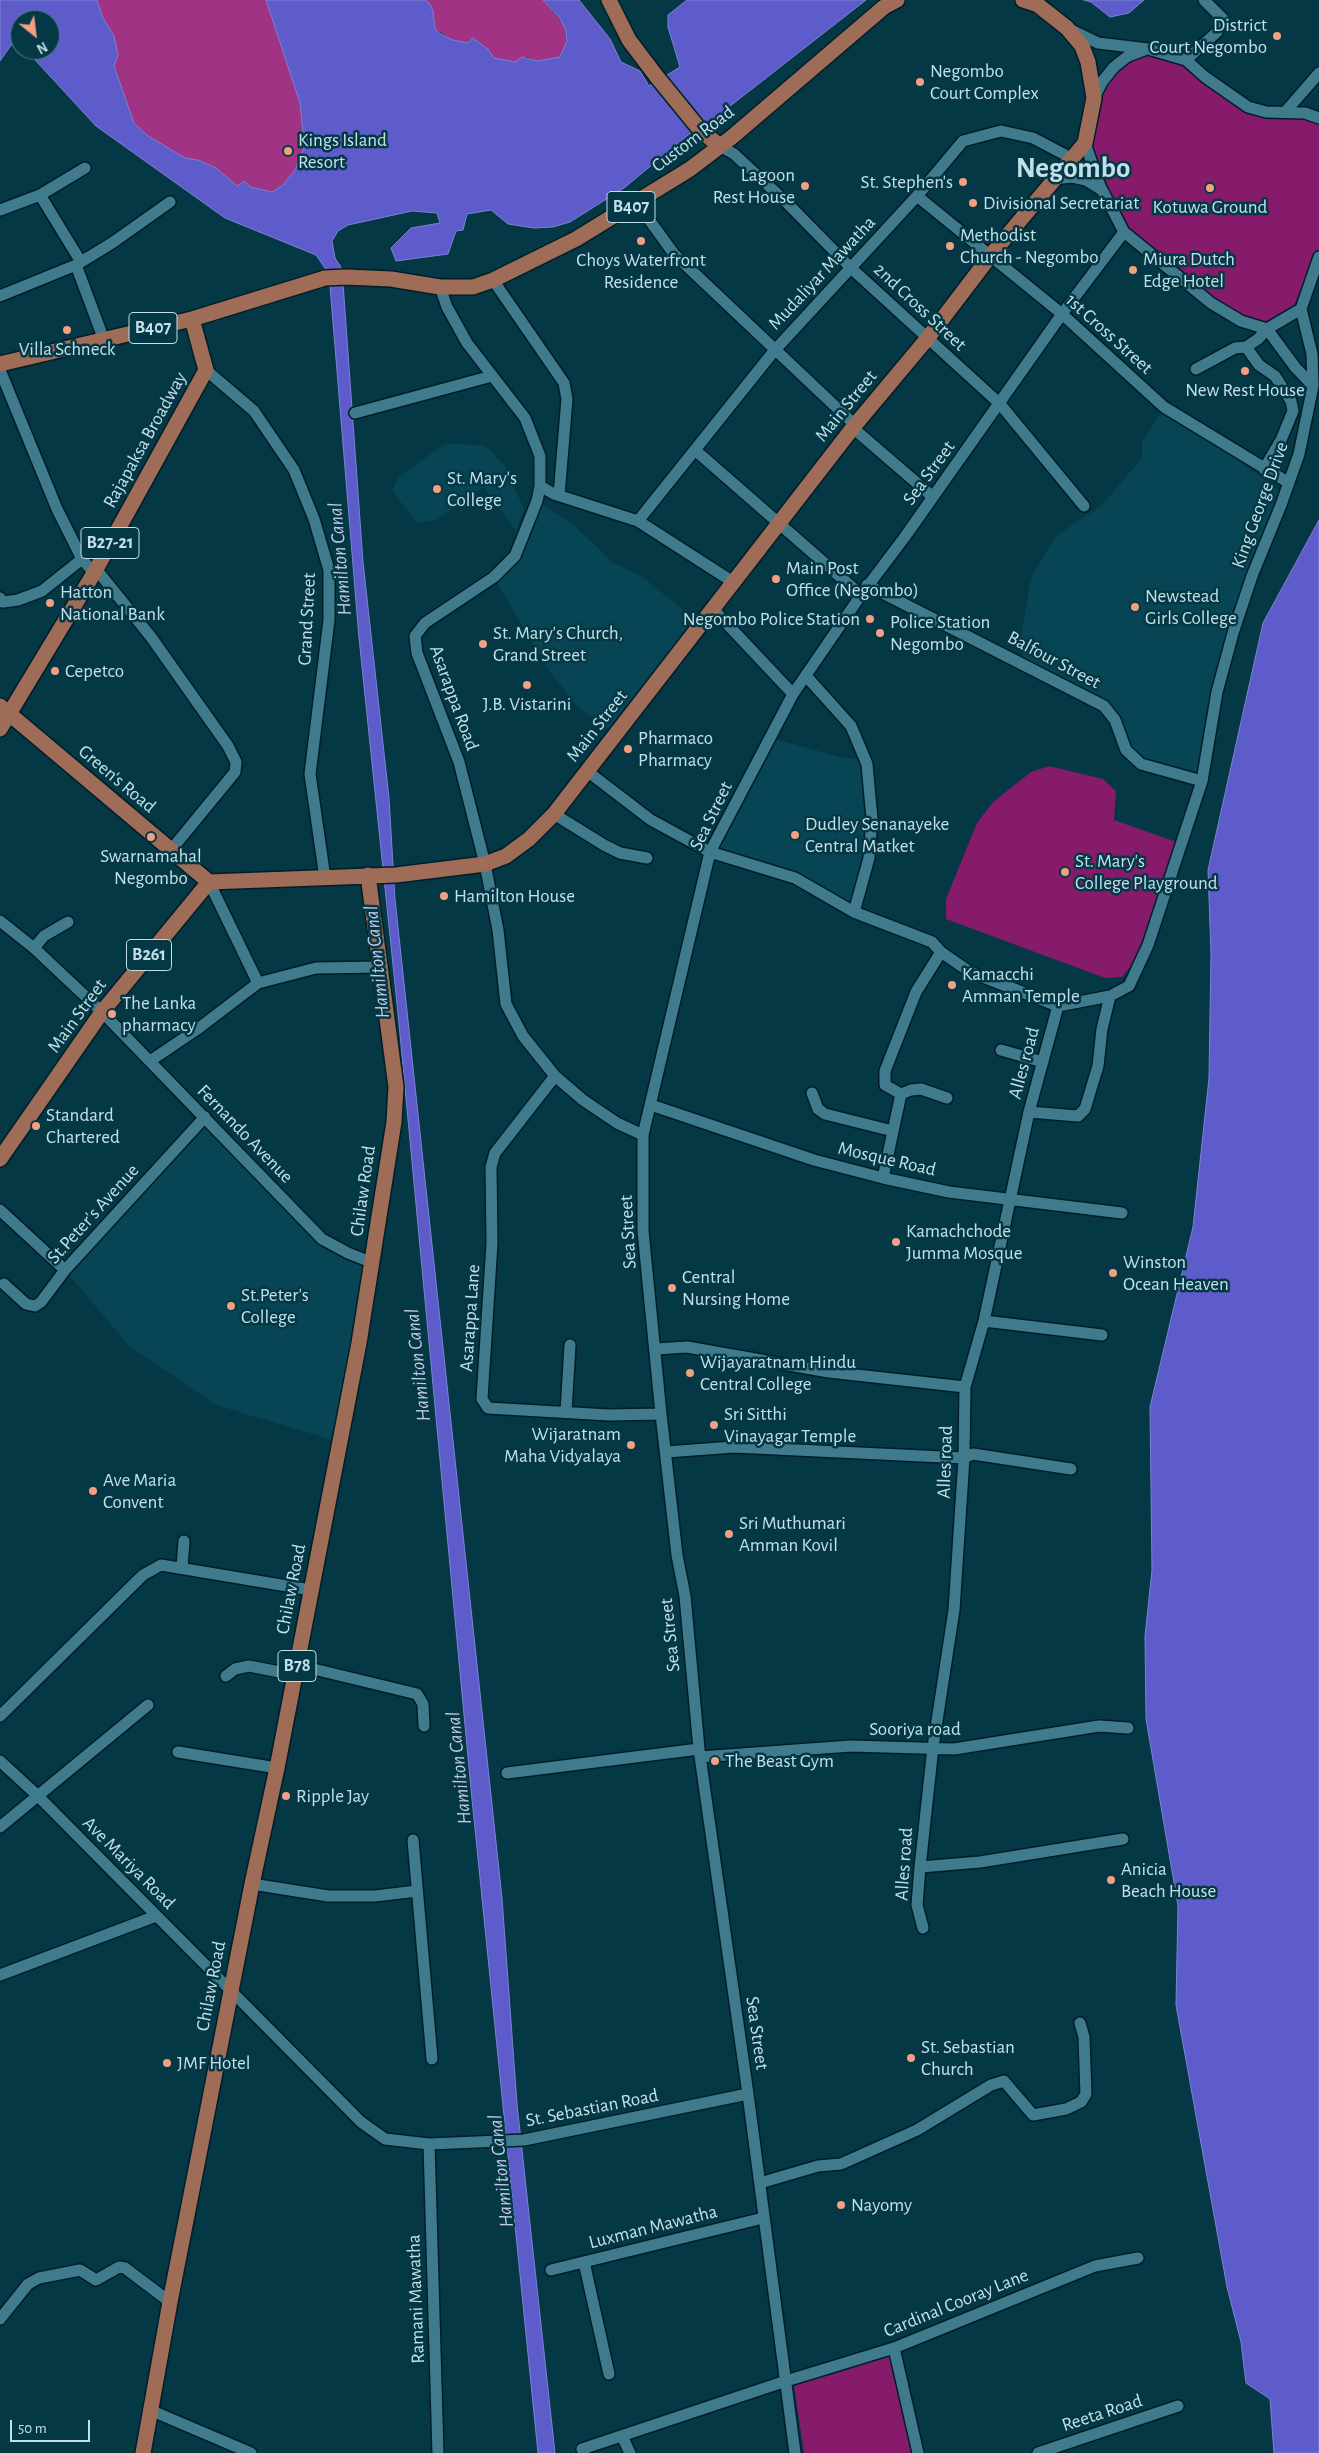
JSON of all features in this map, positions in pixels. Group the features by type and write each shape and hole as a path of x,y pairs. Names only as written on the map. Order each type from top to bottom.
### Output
{"main road":[{"path":"609,0 630,40 656,77 701,131 720,146"},
{"name":"Custom Road","path":"192,319 304,283 346,277 391,279 440,287 473,287 493,280 552,252 684,174 720,146 884,7 897,0"},
{"path":"1023,0 1038,5 1068,28 1082,46 1088,62 1094,98 1086,143"},
{"name":"Main Street","path":"0,1159 102,1012 209,882 396,874 485,864 506,856 529,839 554,814 588,771 854,426 927,339 990,255 1070,158 1086,143"},
{"name":"B407","path":"0,364 192,319"},
{"name":"Rajapaksa Broadway","path":"0,729 4,709 95,571 206,370 192,319"},
{"name":"Green's Road","path":"4,709 209,882"},
{"name":"Chilaw Road","path":"143,2453 170,2302 230,1992 277,1768 373,1263 394,1122 396,1088 368,875"}],"street":[{"path":"1186,60 1217,32 1222,19 1204,0"},
{"path":"1068,28 1098,42 1148,49 1186,60 1204,77 1248,107 1266,112 1286,111 1305,113 1319,118"},
{"path":"1094,98 1102,82 1114,67 1128,56 1148,49"},
{"path":"1286,111 1319,73"},
{"name":"Mudaliyar Mawatha","path":"638,521 774,351 917,196 963,141 1001,131 1033,138 1070,158"},
{"path":"1086,143 1102,190 1124,232 1211,304 1241,321 1267,329 1295,367 1313,386"},
{"name":"2nd Cross Street","path":"720,146 734,154 927,339 1000,404 1084,506"},
{"path":"0,210 40,195 86,168"},
{"path":"1054,179 1072,177 1086,180 1102,190"},
{"path":"40,195 78,263 104,340"},
{"name":"1st Cross Street","path":"917,196 1062,314 1164,407 1289,483"},
{"path":"0,296 78,263 112,243 170,202"},
{"path":"637,203 674,254 774,351 933,497"},
{"name":"Sea Street","path":"795,2453 748,2094 699,1753 685,1596 678,1555 661,1414 643,1231 643,1135 710,852 793,694 807,677 864,590 1000,404 1062,314 1124,232"},
{"path":"1196,369 1236,348 1246,348 1258,340 1267,329 1300,309 1319,257"},
{"path":"493,280 564,383 567,399 559,496"},
{"name":"Asarappa Road","path":"440,287 467,343 525,418 540,456 540,486 515,556 494,577 425,623 415,636 417,653 460,762 485,864 498,930 506,1004 523,1036 555,1076 583,1100 617,1122 643,1135"},
{"name":"King George Drive","path":"1110,996 1129,986 1148,945 1202,781 1217,692 1233,633 1252,576 1299,454 1313,386 1312,354 1300,309"},
{"path":"1246,348 1258,365 1275,376 1291,401 1293,412 1281,440 1264,468"},
{"path":"0,370 57,509 82,559 95,571 151,637 228,746 236,762 235,772 171,850"},
{"name":"Grand Street","path":"206,370 254,411 294,470 314,519 329,570 329,620 310,774 325,878"},
{"path":"355,413 492,376"},
{"name":"Balfour Street","path":"695,450 779,523 864,590 1104,706 1115,720 1126,750 1141,764 1202,781"},
{"path":"540,486 559,496 638,521 733,582"},
{"path":"0,598 3,602 18,600 42,591 82,559"},
{"path":"713,609 793,694"},
{"path":"807,677 851,726 867,764 872,819 869,858 854,912"},
{"path":"588,771 650,820 710,852 795,878 854,912 932,942 941,952 970,972 1058,1006 1110,996 1102,1030 1098,1066 1085,1109 1078,1116 1029,1112"},
{"path":"554,814 620,853 647,858"},
{"path":"209,882 258,982"},
{"name":"Fernando Avenue","path":"0,921 34,948 102,1012 322,1239 348,1253 373,1263"},
{"path":"34,948 44,936 68,922"},
{"path":"901,1094 885,1085 885,1071 916,992 941,952"},
{"path":"150,1061 199,1028 258,982 316,968 381,967"},
{"name":"Alles road","path":"923,1928 917,1905 920,1866 933,1747 954,1610 964,1458 965,1388 984,1321 1029,1112 1058,1006"},
{"path":"1001,1050 1043,1062"},
{"name":"Asarappa Lane","path":"555,1076 496,1153 491,1167 492,1243 482,1399 488,1408 661,1414"},
{"path":"901,1094 911,1090 921,1090 947,1098"},
{"path":"812,1093 818,1109 825,1114 893,1131"},
{"path":"883,1178 901,1094"},
{"name":"Mosque Road","path":"650,1106 814,1160 883,1178 949,1192 1011,1198 1122,1213"},
{"name":"St.Peter's Avenue","path":"4,1284 26,1304 34,1306 42,1302 65,1270 205,1117"},
{"path":"0,1210 65,1270"},
{"path":"984,1321 1102,1335"},
{"path":"566,1412 570,1344"},
{"path":"656,1349 687,1347 828,1372 965,1388"},
{"path":"666,1452 734,1447 964,1458 973,1454 1071,1469"},
{"path":"182,1567 184,1541"},
{"path":"0,1716 142,1575 161,1564 311,1590"},
{"path":"226,1676 235,1669 249,1666 296,1670 417,1694 423,1704 424,1726"},
{"path":"0,1827 148,1705"},
{"name":"Sooriya road","path":"507,1773 699,1753 851,1746 954,1748 1099,1726 1128,1728"},
{"path":"178,1752 277,1768"},
{"name":"Ave Mariya Road","path":"0,1761 38,1796 230,1992"},
{"path":"920,1866 980,1862 1123,1839"},
{"path":"413,1840 432,2059"},
{"path":"252,1884 328,1896 375,1896 417,1891"},
{"path":"0,1975 156,1916"},
{"name":"St. Sebastian Road","path":"230,1992 361,2122 384,2139 429,2144 524,2140 748,2094"},
{"path":"760,2183 818,2166 841,2164 917,2130 991,2085 1004,2081 1033,2115 1066,2109 1081,2102 1086,2094 1084,2037 1080,2023"},
{"name":"Ramani Mawatha","path":"429,2144 438,2453"},
{"name":"Luxman Mawatha","path":"550,2270 763,2218"},
{"name":"Cardinal Cooray Lane","path":"584,2453 582,2449 786,2381 894,2348 1095,2266 1138,2258"},
{"path":"584,2262 609,2374"},
{"path":"0,2319 28,2284 39,2278 80,2270 96,2280 119,2267 125,2268 170,2302"},
{"path":"894,2348 918,2453"},
{"name":"Reeta Road","path":"1038,2453 1178,2406"},
{"path":"150,2410 250,2453"},
{"path":"622,2436 630,2453"}],"shaded area":[{"path":"0,0 97,0 103,18 114,36 118,55 114,66 134,123 148,136 185,158 198,160 216,168 237,186 245,181 250,187 272,192 283,185 295,170 308,138 303,132 300,103 266,0 425,0 433,11 435,29 441,34 453,40 468,43 473,38 488,49 494,58 515,62 522,57 538,61 560,57 567,41 566,31 560,18 543,0 579,0 610,39 621,62 640,71 649,86 680,67 668,27 668,15 687,0 866,0 725,110 723,125 714,127 704,122 624,188 570,222 553,227 534,228 508,224 491,210 467,214 463,230 456,231 448,254 396,261 391,248 411,228 440,223 437,213 412,211 348,225 338,231 332,241 335,258 342,269 363,562 389,798 395,899 502,1898 517,2104 555,2453 538,2453 471,1789 398,1013 359,638 329,274 316,255 225,218 96,126 35,60 60,60 60,10 10,10 10,47 0,61"},
{"path":"97,0 266,0 300,103 303,132 308,138 295,170 283,185 272,192 250,187 245,181 237,186 216,168 198,160 185,159 148,136 134,123 114,66 118,55 114,36 103,18"},
{"path":"425,0 543,0 560,19 566,31 567,41 564,51 560,57 538,61 527,57 522,57 516,62 494,58 488,49 473,38 468,43 453,40 435,29 433,11"},
{"path":"1084,0 1144,0 1129,13 1110,17 1091,2"},
{"name":"Kotuwa Ground","path":"1148,49 1169,54 1238,101 1319,118 1319,251 1294,305 1263,323 1232,324 1211,303 1124,232 1085,143 1109,73"},
{"name":"Newstead Girls College","path":"1164,407 1280,491 1217,692 1202,781 1141,764 1104,706 1023,664 1021,636 1031,578 1056,536 1102,505 1142,458 1142,442"},
{"name":"St. Mary's College","path":"444,444 481,445 489,449 506,468 524,509 516,531 484,487 436,520 417,523 392,491 398,478"},
{"path":"537,501 573,524 613,563 640,575 697,621 613,732 578,707 546,667 494,577 515,556"},
{"path":"1319,520 1319,2453 1274,2453 1270,2399 1246,2383 1241,2342 1227,2287 1176,2005 1178,1906 1146,1719 1145,1636 1152,1570 1150,1407 1193,1227 1209,1078 1211,954 1208,870 1263,623"},
{"name":"Dudley Senanayeke Central Matket","path":"771,738 840,757 856,759 867,764 872,819 854,912 795,878 710,852"},
{"name":"St. Mary's College Playground","path":"1049,766 1103,779 1116,791 1114,820 1182,844 1148,945 1122,977 1105,978 946,919 946,899 977,823 993,802 1031,772"},
{"name":"St.Peter's College","path":"205,1117 322,1239 373,1263 336,1441 216,1405 129,1346 65,1270"},
{"path":"893,2355 916,2453 804,2453 794,2386 801,2380"}],"place":[{"name":"District Court Negombo","path":"1277,36"},
{"name":"Negombo Court Complex","path":"920,82"},
{"name":"Kings Island Resort","path":"288,151"},
{"name":"St. Stephen's","path":"963,182"},
{"name":"Lagoon Rest House","path":"805,186"},
{"name":"Kotuwa Ground","path":"1210,188"},
{"name":"Divisional Secretariat","path":"973,203"},
{"name":"Choys Waterfront Residence","path":"641,241"},
{"name":"Methodist Church - Negombo","path":"950,246"},
{"name":"Miura Dutch Edge Hotel","path":"1133,270"},
{"name":"Villa Schneck","path":"67,330"},
{"name":"New Rest House","path":"1245,371"},
{"name":"St. Mary's College","path":"437,489"},
{"name":"Main Post Office (Negombo)","path":"776,579"},
{"name":"Hatton National Bank","path":"50,603"},
{"name":"Newstead Girls College","path":"1135,607"},
{"name":"Negombo Police Station","path":"870,619"},
{"name":"Police Station Negombo","path":"880,633"},
{"name":"St. Mary's Church, Grand Street","path":"483,644"},
{"name":"Cepetco","path":"55,671"},
{"name":"J.B. Vistarini","path":"527,685"},
{"name":"Pharmaco Pharmacy","path":"628,749"},
{"name":"Dudley Senanayeke Central Matket","path":"795,835"},
{"name":"Swarnamahal Negombo","path":"151,837"},
{"name":"St. Mary's College Playground","path":"1065,872"},
{"name":"Hamilton House","path":"444,896"},
{"name":"Kamacchi Amman Temple","path":"952,985"},
{"name":"The Lanka pharmacy","path":"112,1014"},
{"name":"Standard Chartered","path":"36,1126"},
{"name":"Kamachchode Jumma Mosque","path":"896,1242"},
{"name":"Winston Ocean Heaven","path":"1113,1273"},
{"name":"Central Nursing Home","path":"672,1288"},
{"name":"St.Peter's College","path":"231,1306"},
{"name":"Wijayaratnam Hindu Central College","path":"690,1373"},
{"name":"Sri Sitthi Vinayagar Temple","path":"714,1425"},
{"name":"Wijaratnam Maha Vidyalaya","path":"631,1445"},
{"name":"Ave Maria Convent","path":"93,1491"},
{"name":"Sri Muthumari Amman Kovil","path":"729,1534"},
{"name":"The Beast Gym","path":"715,1761"},
{"name":"Ripple Jay","path":"286,1796"},
{"name":"Anicia Beach House","path":"1111,1880"},
{"name":"St. Sebastian Church","path":"911,2058"},
{"name":"JMF Hotel","path":"167,2063"},
{"name":"Nayomy","path":"841,2205"}],"district":[{"name":"Negombo","path":"1073,168"}],"water label":[{"name":"Hamilton Canal","path":"340,559"},
{"name":"Hamilton Canal","path":"377,962"},
{"name":"Hamilton Canal","path":"418,1365"},
{"name":"Hamilton Canal","path":"459,1768"},
{"name":"Hamilton Canal","path":"501,2171"}]}
